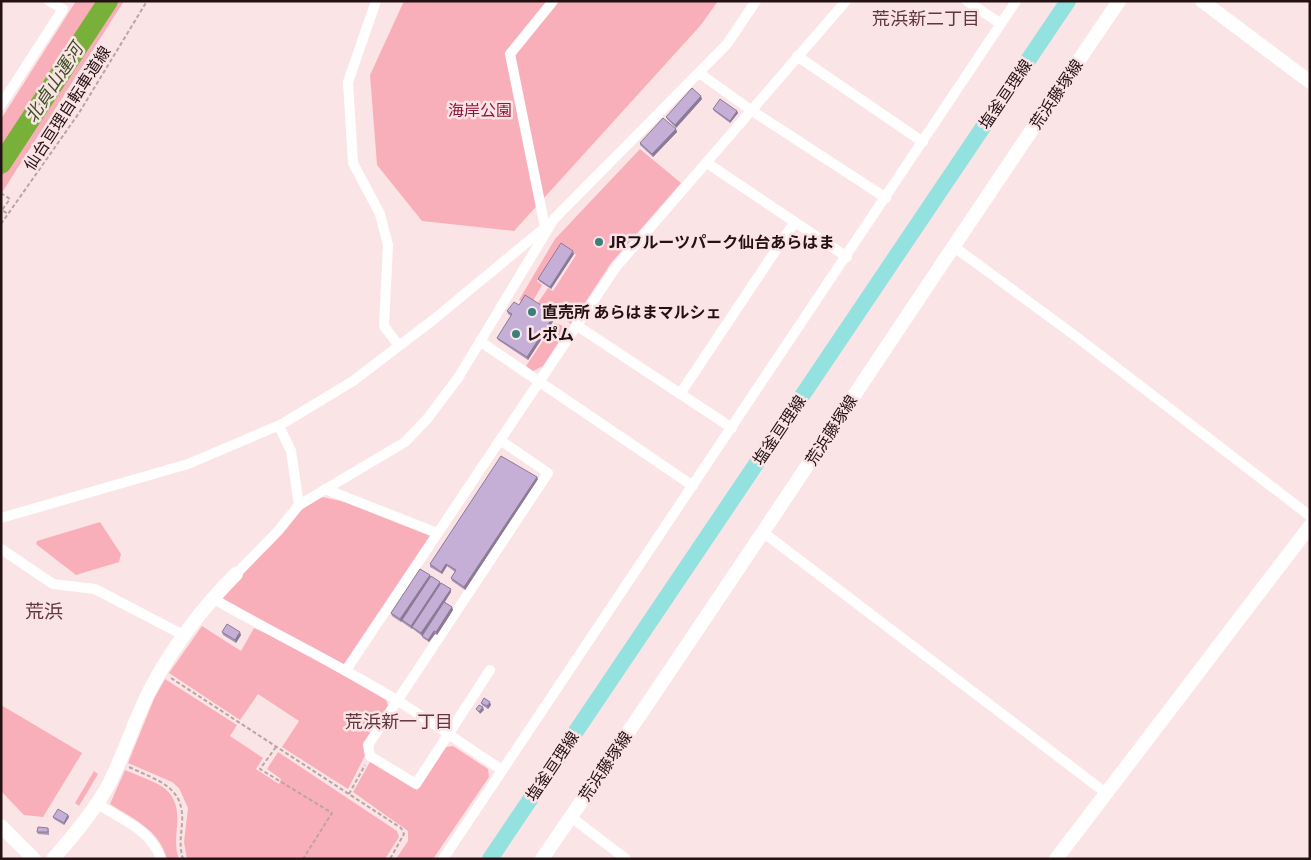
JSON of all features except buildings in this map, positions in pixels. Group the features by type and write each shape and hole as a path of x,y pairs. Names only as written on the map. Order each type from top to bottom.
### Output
{"main road":[{"name":"塩釜亘理線","path":"490,859 1068,1"}],"street":[{"path":"1,105 63,9 49,1"},
{"path":"376,1 348,82 352,154 353,162 380,214 388,245 384,326 399,346"},
{"path":"545,227 510,54 553,1"},
{"path":"1,518 188,464 279,426 353,381 399,346 554,219 727,44 756,1"},
{"path":"346,670 417,567 437,533 616,268 846,1"},
{"path":"967,1 1001,24"},
{"path":"443,859 847,257 1016,1"},
{"name":"荒浜藤塚線","path":"542,859 764,533 953,246 1119,1"},
{"path":"1202,1 1310,82"},
{"path":"797,56 923,142"},
{"path":"698,73 886,198"},
{"path":"707,163 847,257"},
{"path":"53,859 98,804 116,769 154,684 212,598 278,531 299,504 405,442 441,402 481,342 554,219"},
{"path":"680,394 794,223"},
{"path":"953,246 1310,516"},
{"path":"576,325 732,428"},
{"path":"481,342 693,486"},
{"path":"279,426 291,451 299,504"},
{"path":"490,670 416,784 370,756 368,745 548,472 500,440"},
{"path":"325,489 437,533"},
{"path":"1056,859 1310,526"},
{"path":"764,533 1106,793"},
{"path":"1,549 53,584 95,589 185,636"},
{"path":"212,598 263,628 346,670 397,700 502,770"},
{"path":"98,804 145,833 157,848 161,859"},
{"path":"570,817 626,859"},
{"path":"1,826 34,859"}],"path":[{"name":"仙台亘理自転車道線","path":"1,224 79,113 147,1"},
{"path":"1,193 10,199 2,210 8,214"},
{"path":"166,675 401,828 404,834 402,840 390,859"},
{"path":"276,747 260,769 332,812 303,859"},
{"path":"349,794 368,760"},
{"path":"125,765 173,789 183,809 180,844 183,859"}],"green space":[{"path":"76,1 124,1 1,194 1,119"},
{"name":"海岸公園","path":"404,1 718,1 700,26 514,231 422,221 377,165 370,75"},
{"path":"640,149 681,183 611,263 571,324 562,317 561,320 537,304 548,288 553,291 576,255 561,244 537,281 542,285 533,301 522,302 519,300 555,239"},
{"path":"555,323 568,328 543,366 533,371 526,366"},
{"path":"322,497 346,502 429,533 431,541 348,663 342,665 224,601 222,596 298,512"},
{"path":"100,522 121,554 119,562 76,575 36,544 37,541"},
{"path":"202,626 241,651 254,628 285,642 386,700 389,708 348,789 282,747 299,721 258,694 240,720 169,673"},
{"path":"165,679 237,725 230,736 263,758 256,769 279,784 281,779 267,769 278,752 397,831 399,837 385,859 187,859 184,842 188,808 179,788 172,782 128,763 154,699"},
{"path":"1,705 82,753 43,817 24,815 1,791"},
{"path":"453,746 488,769 489,777 433,859 396,859 408,841 408,831 353,792 371,760 417,790 446,747"},
{"path":"125,770 157,783 171,795 177,813 176,843 179,859 167,859 152,832 110,804"},
{"path":"94,771 98,774 79,806 75,803"}],"waterway":[{"name":"北貞山運河","path":"1,164 108,1"}],"place":[{"name":"JRフルーツパーク仙台あらはま","path":"599,242"},
{"name":"直売所 あらはまマルシェ","path":"532,312"},
{"name":"レポム","path":"516,334"}],"district":[{"name":"荒浜新二丁目","path":"926,19"},
{"name":"荒浜","path":"44,611"},
{"name":"荒浜新一丁目","path":"399,722"}]}
